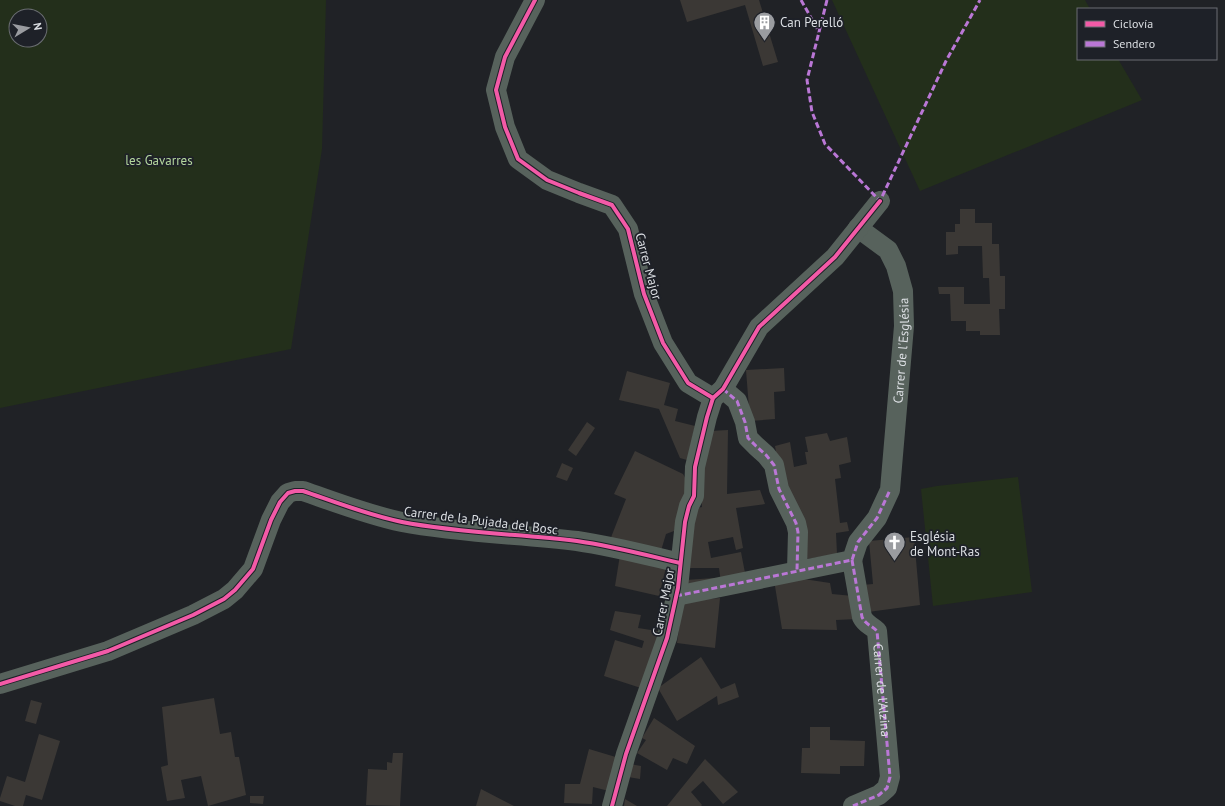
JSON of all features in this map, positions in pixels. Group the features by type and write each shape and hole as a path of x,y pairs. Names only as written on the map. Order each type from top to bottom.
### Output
{"street":[{"name":"Carrer Major","path":"535,0 505,57 496,90 505,127 518,159 547,180 612,205 628,229 644,294 663,343 688,383 718,394"},
{"name":"Carrer Major","path":"612,806 626,754 667,638 676,596 685,522 689,506 694,496 695,467 707,417 718,394 759,327 835,257 880,201"},
{"name":"Carrer de l'Església","path":"852,560 858,542 877,518 890,490 904,326 903,291 896,266 888,250 858,228"},
{"path":"718,394 737,401 745,422 748,438 774,464 779,489 796,524 798,532 797,570"},
{"name":"Carrer de la Pujada del Bosc","path":"0,684 108,651 193,615 224,599 235,590 253,569 271,520 280,502 288,493 295,491 303,491 355,509 400,521 438,527 601,544 680,563"},
{"path":"676,596 757,580 797,570 852,560"},
{"name":"Carrer de l'Alzina","path":"852,560 862,618 865,623 877,631 890,777 887,788 879,795 852,806"}],"green space":[{"name":"les Gavarres","path":"0,0 326,0 322,149 291,349 0,408"},
{"path":"832,0 1085,0 1089,8 1077,8 1077,60 1119,60 1142,100 920,191"},
{"path":"1018,477 1032,592 933,606 921,489"}],"building":[{"name":"Can Perelló","path":"680,0 759,0 778,62 763,66 745,5 687,22"},
{"path":"960,209 975,209 975,223 992,223 992,244 999,244 1000,276 1005,276 1005,309 999,309 1000,335 980,335 980,331 966,331 966,321 951,321 950,294 939,294 938,287 964,287 964,304 990,304 989,278 983,278 982,246 958,246 958,254 946,255 946,232 955,232 955,224 960,224"},
{"path":"784,368 785,391 774,392 775,419 750,421 746,370"},
{"path":"627,371 670,383 664,405 678,409 675,421 695,426 687,460 680,458 659,409 619,400"},
{"path":"587,422 595,428 576,456 568,450"},
{"path":"728,430 727,494 760,490 765,504 736,508 743,548 736,550 733,537 708,542 711,558 741,552 746,578 721,583 719,568 685,568 693,509 702,507 700,484 711,431"},
{"path":"827,433 830,441 847,437 851,462 839,465 841,478 835,479 840,523 847,522 849,531 836,533 837,554 801,560 782,486 775,446 790,442 794,467 807,464 805,452 808,452 805,437"},
{"path":"635,451 683,474 688,483 674,531 666,534 660,554 610,540 626,499 614,494"},
{"path":"562,463 573,468 567,481 556,477"},
{"name":"Església de Mont-Ras","path":"914,537 920,605 868,612 862,585 873,584 869,541"},
{"path":"620,555 666,567 659,596 615,586"},
{"path":"714,578 715,584 686,587 686,580"},
{"path":"797,578 830,583 832,594 853,596 857,619 836,620 837,630 782,629 774,580"},
{"path":"720,598 715,648 677,643 683,601"},
{"path":"615,611 641,615 638,628 664,632 644,689 604,676 615,640 642,648 644,641 610,630"},
{"path":"701,657 721,689 735,683 739,697 718,705 717,696 677,721 658,688"},
{"path":"214,698 220,734 231,732 235,757 239,757 246,795 208,806 201,776 181,780 185,798 167,801 161,767 168,765 162,707"},
{"path":"31,700 42,703 36,724 25,721"},
{"path":"654,718 695,746 687,764 673,758 667,770 637,753 646,740 642,738"},
{"path":"810,727 830,727 830,740 865,741 864,766 840,766 840,774 801,773 802,748 810,748"},
{"path":"39,734 60,741 42,800 26,795 23,806 15,806 0,801 7,776 25,782"},
{"path":"589,749 619,758 609,791 593,787 592,804 564,803 565,784 580,784"},
{"path":"393,753 403,753 400,806 366,805 368,769 387,770 387,762 392,763"},
{"path":"705,759 738,792 723,804 703,781 691,792 702,805 701,806 667,806"},
{"path":"630,764 641,766 640,779 628,777"},
{"path":"481,789 514,806 476,806"},
{"path":"250,796 264,796 263,804 250,803"},
{"path":"625,799 637,806 624,806"}],"marked path":[{"path":"801,0 819,32"},
{"path":"827,0 807,80 812,112 825,144 880,201 946,61 980,0"},
{"path":"723,389 737,401 745,422 748,438 774,465 779,489 796,523 798,532 797,570"},
{"path":"676,596 852,560 858,542 877,518 890,490"},
{"path":"852,560 862,617 877,631 890,777 887,788 879,795 853,806"}],"cycle path":[{"path":"535,0 505,57 496,90 505,127 518,159 547,180 612,205 628,229 644,294 663,343 688,383 713,398"},
{"path":"612,806 626,754 667,638 678,588 685,522 689,506 694,496 695,467 713,398 723,389 759,327 835,257 880,201"},
{"path":"0,684 108,651 193,615 224,599 235,590 253,569 271,520 280,502 288,493 295,491 303,491 389,519 423,526 577,541 616,548 680,563"}],"place":[{"name":"Can Perelló","path":"764,42"},
{"name":"Església de Mont-Ras","path":"894,562"}]}
